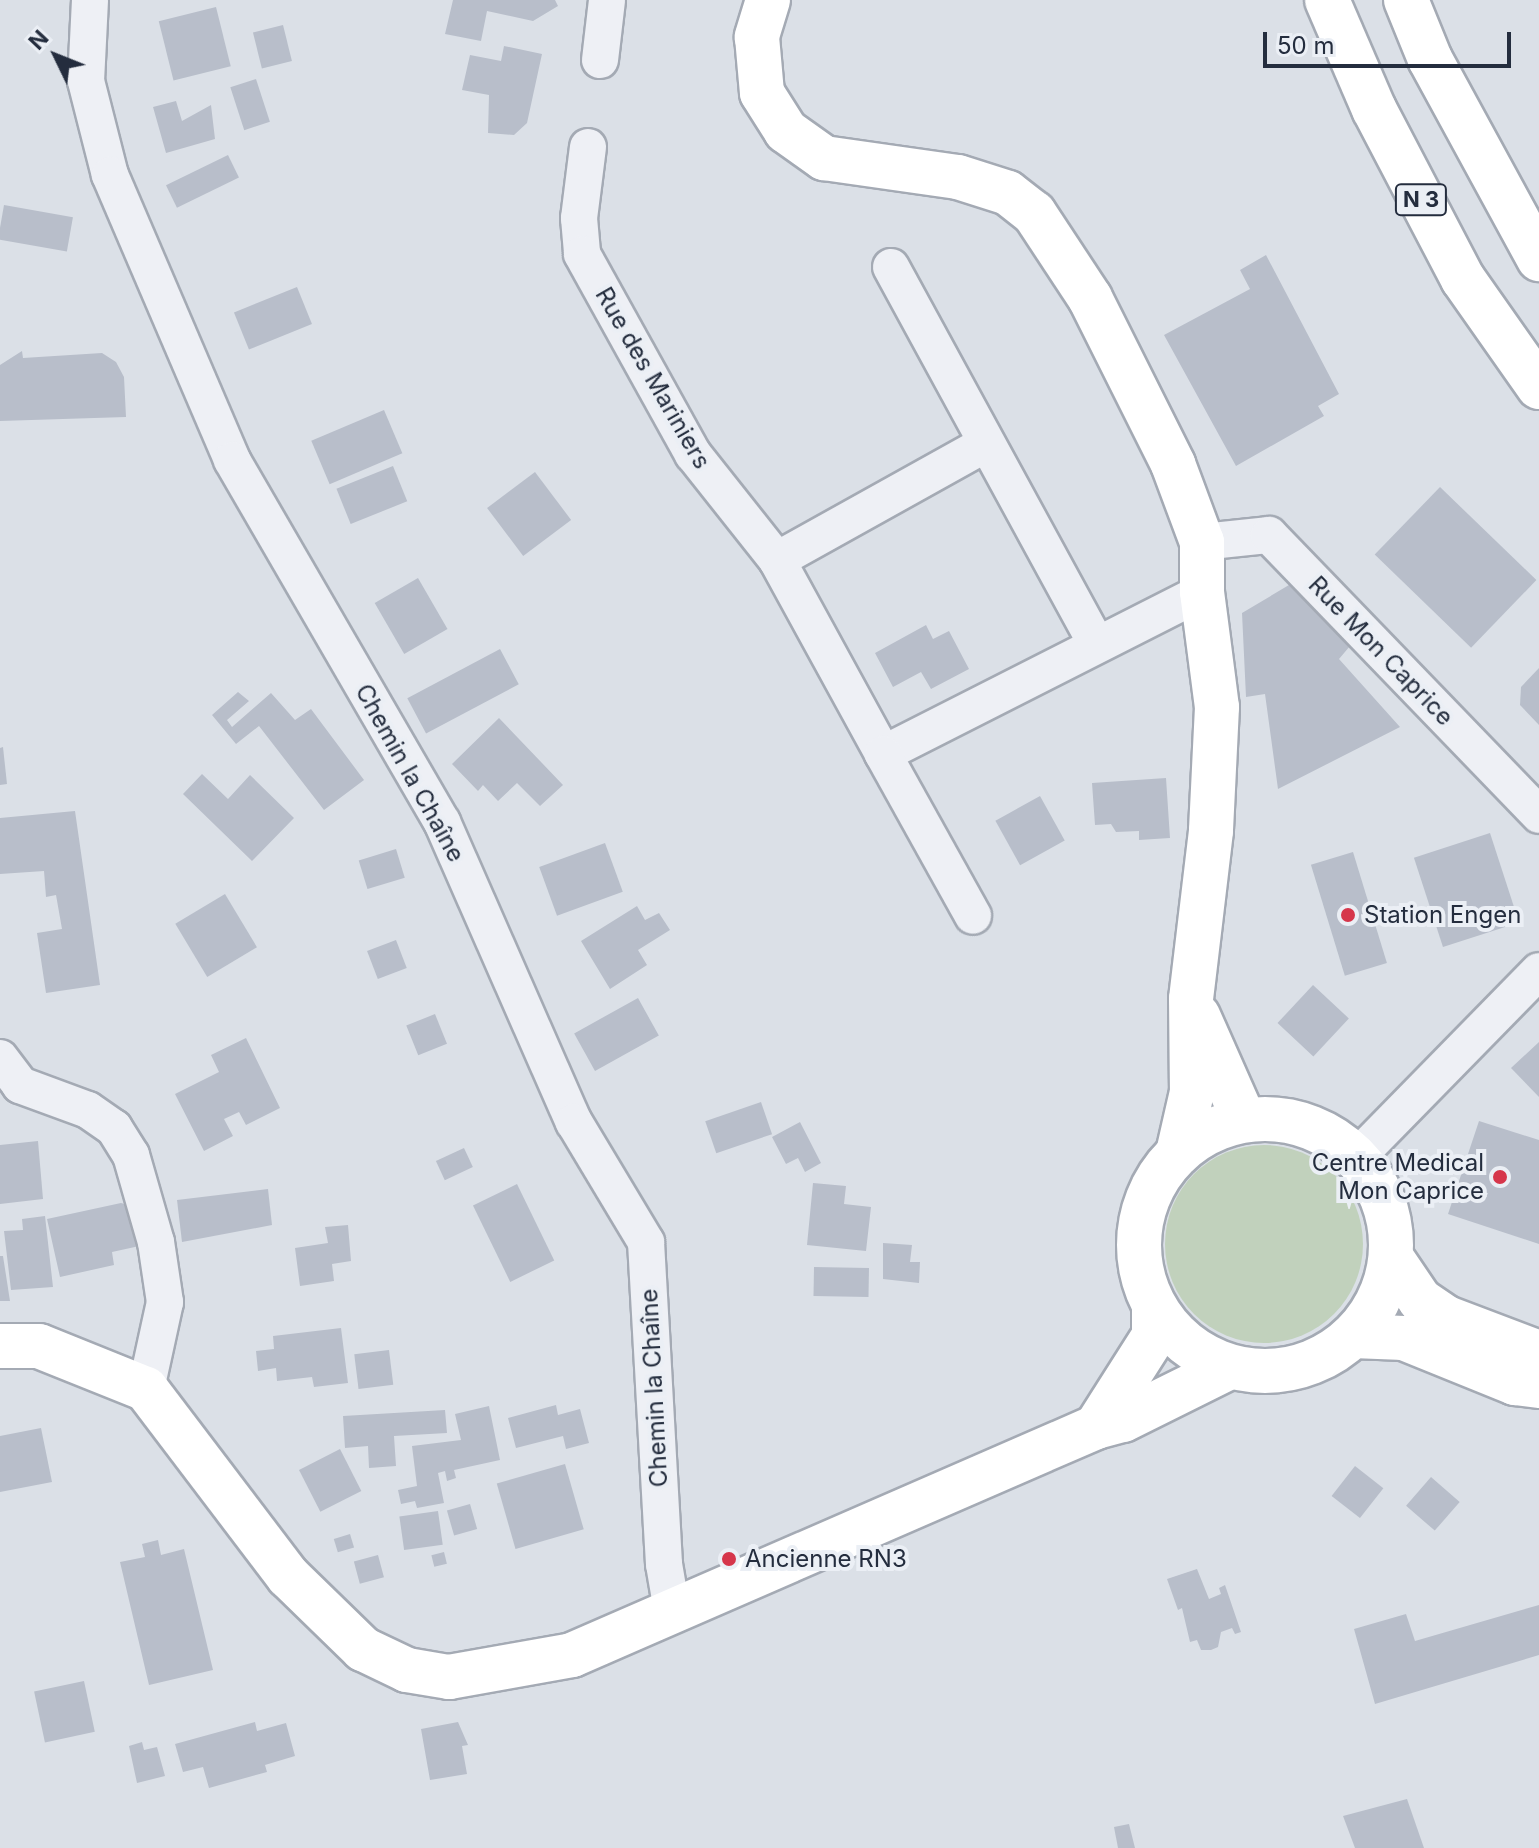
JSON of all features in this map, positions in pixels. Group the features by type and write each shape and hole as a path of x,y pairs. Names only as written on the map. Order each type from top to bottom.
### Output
{"main road":[{"path":"768,0 757,37 762,93 786,131 824,158 958,177 1008,193 1034,213 1090,298 1173,464 1202,542 1202,592 1217,707 1211,831 1191,999 1192,1092 1178,1153 1148,1200 1138,1243 1141,1276 1154,1308 1174,1334 1200,1355 1230,1367 1282,1371 1320,1359 1353,1336 1385,1286 1391,1257 1389,1221 1378,1187 1357,1157 1324,1133 1285,1120 1244,1120 1209,1131 1178,1153"},
{"name":"N 3","path":"1327,0 1374,109 1463,279 1539,414"},
{"path":"1406,0 1430,59 1539,259"},
{"path":"1428,0 1539,204"},
{"name":"N 3","path":"1463,279 1539,387"},
{"path":"1191,999 1244,1120"},
{"path":"1391,1257 1420,1300 1447,1318 1539,1353"},
{"path":"1096,1427 1154,1336 1154,1308"},
{"path":"1353,1336 1404,1338 1515,1383 1539,1386"},
{"path":"0,1346 39,1346 146,1389 288,1576 363,1649 407,1670 449,1677 572,1655 1096,1427 1123,1420 1230,1367"}],"street":[{"name":"Chemin la Chaîne","path":"90,0 86,81 110,175 232,460 442,822 574,1122 646,1242 664,1564 672,1611"},
{"path":"600,60 607,0"},
{"name":"Rue des Mariniers","path":"588,147 579,218 582,254 693,454 777,560 973,916"},
{"path":"891,267 984,445 1097,645"},
{"path":"777,560 984,445"},
{"name":"Rue Mon Caprice","path":"1202,542 1269,535 1539,815"},
{"path":"883,754 1202,592"},
{"path":"1357,1157 1539,971"},
{"path":"0,1058 20,1085 88,1110 114,1128 131,1155 156,1242 165,1302 146,1389"}],"green space":[{"path":"1264,1145 1302,1152 1334,1174 1356,1206 1363,1244 1356,1282 1334,1314 1302,1336 1264,1343 1226,1336 1194,1314 1172,1282 1165,1244 1172,1206 1194,1174 1226,1152"}],"building":[{"path":"453,0 555,0 558,6 533,21 487,11 481,41 445,34"},
{"path":"216,7 231,66 174,80 159,21"},
{"path":"283,25 292,61 262,68 253,32"},
{"path":"504,46 542,54 527,123 514,135 488,133 489,95 462,90 470,55 501,61"},
{"path":"256,79 270,122 244,130 230,87"},
{"path":"176,101 182,121 211,105 215,139 166,153 153,107"},
{"path":"228,155 239,177 177,208 166,185"},
{"path":"4,205 73,217 67,252 0,240"},
{"path":"1266,255 1339,394 1318,406 1324,416 1236,466 1164,335 1250,289 1240,270"},
{"path":"297,287 312,324 249,350 234,312"},
{"path":"22,351 23,358 102,353 116,362 124,377 126,417 0,421 0,365"},
{"path":"384,410 402,453 330,484 311,441"},
{"path":"393,466 407,501 351,524 336,489"},
{"path":"535,472 571,520 523,556 487,508"},
{"path":"1440,487 1536,580 1471,648 1375,555"},
{"path":"418,578 448,629 404,654 375,603"},
{"path":"1289,585 1350,646 1339,659 1400,727 1278,789 1265,694 1246,697 1242,613"},
{"path":"926,625 933,639 949,631 969,669 931,689 921,672 893,687 875,653"},
{"path":"500,649 519,684 426,734 407,698"},
{"path":"1539,668 1539,725 1520,705 1521,687"},
{"path":"238,692 249,701 227,720 232,727 271,693 295,720 311,709 364,780 324,810 259,726 236,744 212,715"},
{"path":"499,718 563,785 540,806 517,783 498,801 483,785 478,791 452,764"},
{"path":"3,747 7,784 0,785 0,748"},
{"path":"202,774 228,799 250,775 294,818 252,861 183,794"},
{"path":"1166,778 1170,838 1139,840 1139,831 1116,832 1111,824 1095,825 1092,783"},
{"path":"1040,796 1065,841 1020,865 995,821"},
{"path":"75,811 100,985 46,993 37,933 62,929 56,895 46,897 44,871 0,874 0,818"},
{"path":"1490,833 1519,922 1443,947 1414,858"},
{"path":"605,843 623,892 557,916 539,867"},
{"path":"396,849 405,878 367,889 359,860"},
{"path":"1353,852 1387,963 1345,976 1311,865"},
{"path":"225,894 257,947 207,977 175,924"},
{"path":"637,906 645,920 659,913 670,930 638,950 647,965 610,989 581,941"},
{"path":"396,940 407,968 378,979 367,951"},
{"path":"1313,985 1349,1018 1313,1056 1278,1023"},
{"path":"638,998 659,1036 595,1071 574,1033"},
{"path":"435,1014 447,1044 418,1055 406,1026"},
{"path":"246,1038 280,1108 246,1125 239,1112 224,1119 233,1136 204,1151 175,1094 219,1072 211,1055"},
{"path":"1539,1042 1539,1097 1511,1068"},
{"path":"761,1102 772,1134 716,1153 705,1121"},
{"name":"Centre Medical Mon Caprice","path":"1479,1121 1539,1140 1539,1244 1448,1214"},
{"path":"800,1122 821,1163 805,1172 798,1158 786,1164 772,1137"},
{"path":"38,1141 43,1199 0,1204 0,1145"},
{"path":"464,1148 473,1167 445,1180 436,1161"},
{"path":"813,1183 846,1186 844,1204 871,1207 866,1251 807,1245"},
{"path":"517,1184 554,1260 510,1282 473,1205"},
{"path":"268,1189 272,1225 182,1242 177,1200"},
{"path":"121,1203 138,1208 144,1245 112,1252 114,1265 60,1277 47,1219"},
{"path":"45,1216 53,1287 11,1290 4,1231 23,1230 22,1219"},
{"path":"348,1225 351,1261 332,1264 334,1281 300,1286 295,1248 328,1243 325,1227"},
{"path":"883,1243 912,1245 910,1262 920,1262 919,1283 883,1279"},
{"path":"0,1256 3,1256 10,1301 0,1301"},
{"path":"814,1267 869,1268 868,1297 813,1296"},
{"path":"341,1328 348,1383 314,1387 312,1377 277,1381 276,1368 258,1371 256,1351 274,1349 273,1336"},
{"path":"389,1350 393,1385 359,1389 354,1354"},
{"path":"556,1405 558,1415 580,1409 589,1443 566,1449 563,1436 516,1448 508,1418"},
{"path":"489,1406 500,1460 454,1470 456,1478 447,1481 445,1471 438,1473 444,1503 417,1508 415,1501 401,1504 398,1490 417,1486 412,1446 461,1440 455,1414"},
{"path":"445,1410 447,1433 394,1436 396,1466 369,1468 368,1446 345,1448 343,1416"},
{"path":"41,1428 52,1482 0,1492 0,1436"},
{"path":"340,1449 361,1491 320,1512 299,1470"},
{"path":"565,1464 584,1529 515,1549 497,1484"},
{"path":"1355,1466 1383,1488 1360,1518 1332,1496"},
{"path":"1431,1477 1460,1502 1435,1531 1406,1506"},
{"path":"470,1504 477,1529 454,1536 447,1511"},
{"path":"438,1511 443,1545 404,1550 399,1516"},
{"path":"350,1534 354,1547 338,1552 334,1539"},
{"path":"158,1540 161,1555 184,1549 213,1670 149,1685 120,1562 145,1557 142,1544"},
{"path":"444,1552 447,1564 434,1567 431,1555"},
{"path":"378,1555 384,1577 360,1584 354,1561"},
{"path":"1197,1569 1209,1599 1221,1594 1219,1588 1225,1585 1241,1632 1235,1634 1232,1628 1221,1632 1218,1647 1211,1650 1201,1650 1197,1640 1190,1642 1182,1608 1178,1610 1167,1579"},
{"path":"1539,1605 1539,1655 1375,1704 1354,1629 1406,1614 1415,1641"},
{"path":"84,1681 95,1732 45,1742 34,1692"},
{"path":"255,1722 257,1731 286,1723 295,1756 265,1765 267,1772 209,1788 203,1767 183,1772 175,1744"},
{"path":"458,1722 468,1745 462,1746 467,1774 430,1780 421,1729"},
{"path":"142,1742 144,1750 157,1747 165,1776 137,1783 129,1746"},
{"path":"1407,1799 1424,1848 1355,1848 1343,1816"},
{"path":"1129,1824 1135,1848 1118,1848 1114,1827"}],"place":[{"name":"Station Engen","path":"1348,915"},
{"name":"Centre Medical Mon Caprice","path":"1500,1177"},
{"name":"Ancienne RN3","path":"729,1559"}]}
